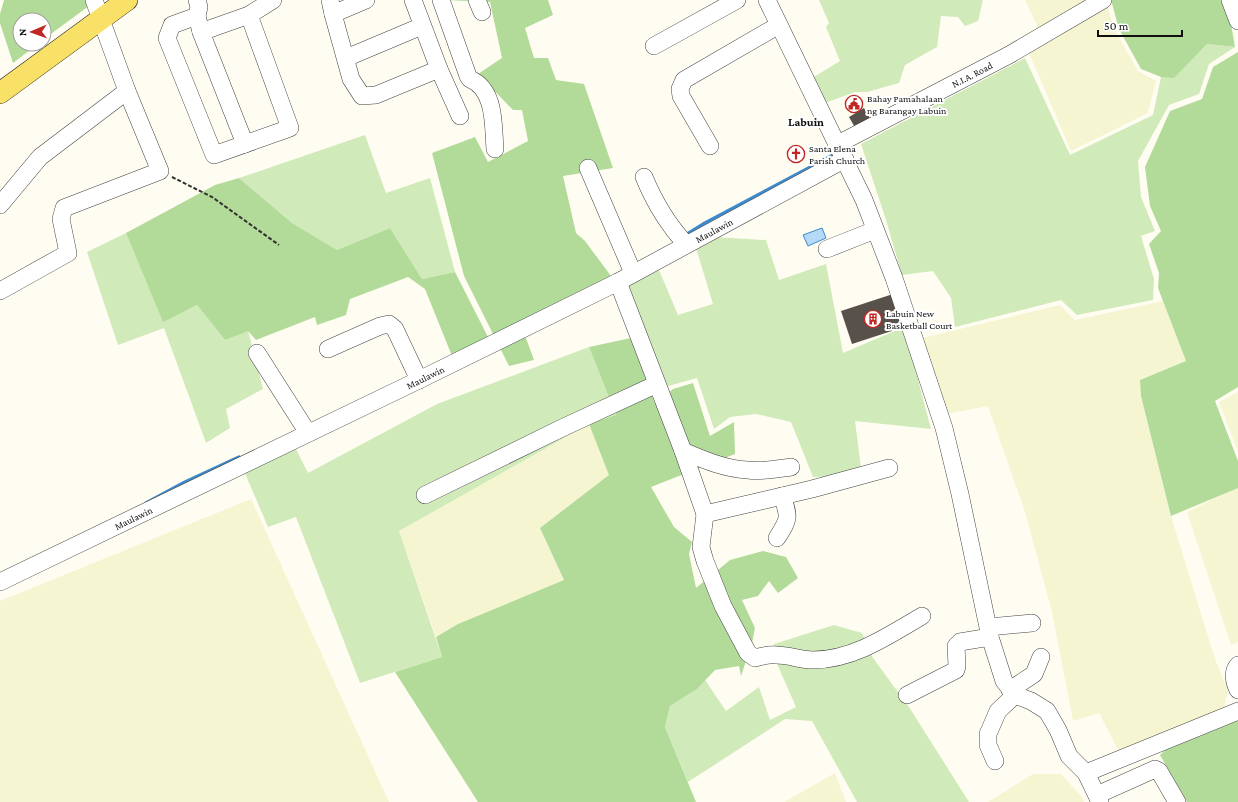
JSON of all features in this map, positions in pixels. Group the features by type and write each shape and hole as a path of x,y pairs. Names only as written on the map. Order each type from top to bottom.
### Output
{"main road":[{"path":"0,92 97,9 126,0"}],"street":[{"path":"249,15 290,128 214,155 166,38 172,25 198,16 249,15 273,0"},
{"path":"366,0 331,7 351,78 362,96 376,95 439,69"},
{"path":"413,0 439,69 460,116"},
{"path":"441,0 468,76 484,90 489,98 495,149"},
{"path":"654,46 737,0"},
{"path":"768,0 778,25 838,144 845,171 864,200 894,278 944,428 990,632 1004,681 1013,692 1047,711 1058,730 1069,756 1086,773 1099,799 1155,769 1159,771 1177,802"},
{"name":"N.I.A. Road","path":"838,144 1009,55 1103,0"},
{"path":"1230,0 1238,22"},
{"path":"0,291 68,253 61,219 64,208 160,171 127,91 97,9"},
{"path":"198,16 245,144"},
{"path":"710,146 681,96 680,89 684,80 778,25"},
{"path":"346,58 422,26"},
{"path":"0,205 40,157 127,91"},
{"path":"588,168 633,273"},
{"name":"Maulawin","path":"0,582 82,544 308,432 419,380 618,282 686,244 845,171"},
{"path":"644,177 650,192 676,234 686,244"},
{"path":"827,249 875,230"},
{"path":"618,282 683,451 704,514 701,547 705,561 723,606 748,654 755,658 768,655 778,655 811,660 825,659 852,653 877,643 922,616"},
{"path":"328,349 380,326 389,324 395,329 419,380"},
{"path":"257,353 308,432"},
{"path":"425,494 657,384"},
{"path":"683,451 726,467 748,470 766,470 791,467"},
{"path":"704,514 782,496 889,468"},
{"path":"777,538 786,524 788,514 782,496"},
{"path":"907,695 956,670 956,646 960,642 990,632 1032,623"},
{"path":"995,761 988,745 988,734 998,711 1013,692 1034,674 1041,658"},
{"path":"1238,665 1234,674 1238,690"},
{"path":"1086,773 1238,712"}],"path":[{"path":"160,171 212,196 279,245"}],"green space":[{"path":"4,0 97,0 52,33 52,12 12,12 12,52 27,52 13,63 0,23 0,14"},
{"path":"445,0 548,0 553,15 525,28 534,58 548,58 556,80 584,84 613,168 563,176 576,233 585,241 611,276 520,322 534,360 509,366 464,276 432,153 475,137 488,162 528,141 522,110 513,110 478,74 502,58 490,2"},
{"path":"819,0 983,0 978,21 965,26 958,17 941,16 937,47 905,65 899,83 867,92 855,92 825,103 812,78 840,61 826,27 829,23"},
{"path":"1025,0 1105,0 1115,30 1138,71 1156,81 1148,113 1071,151 1030,55 1037,25"},
{"path":"1111,0 1227,0 1235,47 1207,44 1174,78 1161,77 1141,69 1119,29"},
{"path":"1207,44 1235,47 1209,64 1199,94 1169,105 1138,161 1141,197 1155,231 1141,236 1154,279 1153,300 1077,315 1061,300 955,327 951,298 933,271 902,275 861,144 1025,58 1070,155 1153,115 1161,77 1174,77"},
{"path":"1238,52 1238,387 1215,401 1238,461 1238,488 1171,516 1141,396 1140,380 1186,361 1158,288 1159,273 1149,244 1161,231 1150,206 1145,167 1170,111 1202,99 1213,67"},
{"path":"365,135 386,193 430,178 455,272 422,279 390,228 337,250 292,223 239,178"},
{"path":"239,178 292,223 337,250 390,228 422,279 455,272 489,339 452,356 425,289 408,277 350,299 346,315 317,325 315,317 256,340 248,331 225,340 197,305 163,322 126,233 215,185"},
{"path":"126,233 163,321 197,305 225,340 248,330 263,389 226,409 230,428 206,443 164,328 118,345 87,252"},
{"path":"714,237 766,240 779,280 826,264 843,353 904,327 931,429 855,421 862,476 813,477 791,422 756,414 730,417 714,429 697,378 665,387 627,286 659,270 678,315 713,304 696,248"},
{"path":"1163,301 1186,361 1140,380 1141,396 1171,516 1215,659 1228,690 1224,708 1119,752 1099,713 1073,721 1052,612 1025,512 988,406 946,414 923,338 1060,305 1075,320"},
{"path":"631,338 655,404 673,389 693,383 710,436 734,422 735,454 651,487 674,527 692,542 689,554 696,588 730,560 763,551 786,557 798,578 778,593 769,581 758,596 742,600 755,628 752,643 741,676 739,666 715,670 697,689 670,706 665,727 696,802 478,802 395,672 442,657 436,637 458,624 564,580 540,528 609,475 589,424 616,415 589,347"},
{"path":"589,347 616,415 589,424 399,531 442,657 360,683 296,517 268,527 244,471 294,445 308,473 437,404"},
{"path":"1238,392 1238,452 1219,402"},
{"path":"589,424 610,475 540,528 564,580 458,624 436,637 399,531"},
{"path":"1238,487 1238,642 1231,645 1187,512"},
{"path":"251,499 389,802 0,802 0,601"},
{"path":"834,625 862,633 873,658 909,707 969,802 857,802 812,721 785,719 688,782 665,727 670,706 697,689 705,680 726,711 759,687 770,720 796,707 778,666 774,644"},
{"path":"1238,717 1238,802 1187,802 1160,755 1168,747"},
{"path":"835,773 846,802 784,802"},
{"path":"1033,774 1061,774 1082,797 1084,802 988,802"}],"water":[{"path":"822,228 826,238 808,246 803,235"}],"building":[{"name":"Bahay Pamahalaan ng Barangay Labuin","path":"857,96 862,106 851,112 845,103"},
{"path":"864,108 872,122 857,131 849,117"},
{"name":"Labuin New Basketball Court","path":"893,294 904,327 852,344 841,311"}],"waterway":[{"path":"684,236 705,223 837,153"},
{"path":"146,503 185,482 239,457"}],"place":[{"name":"Bahay Pamahalaan ng Barangay Labuin","path":"854,104"},
{"name":"Santa Elena Parish Church","path":"796,154"},
{"name":"Labuin New Basketball Court","path":"873,319"}],"district":[{"name":"Labuin","path":"806,122"}]}
